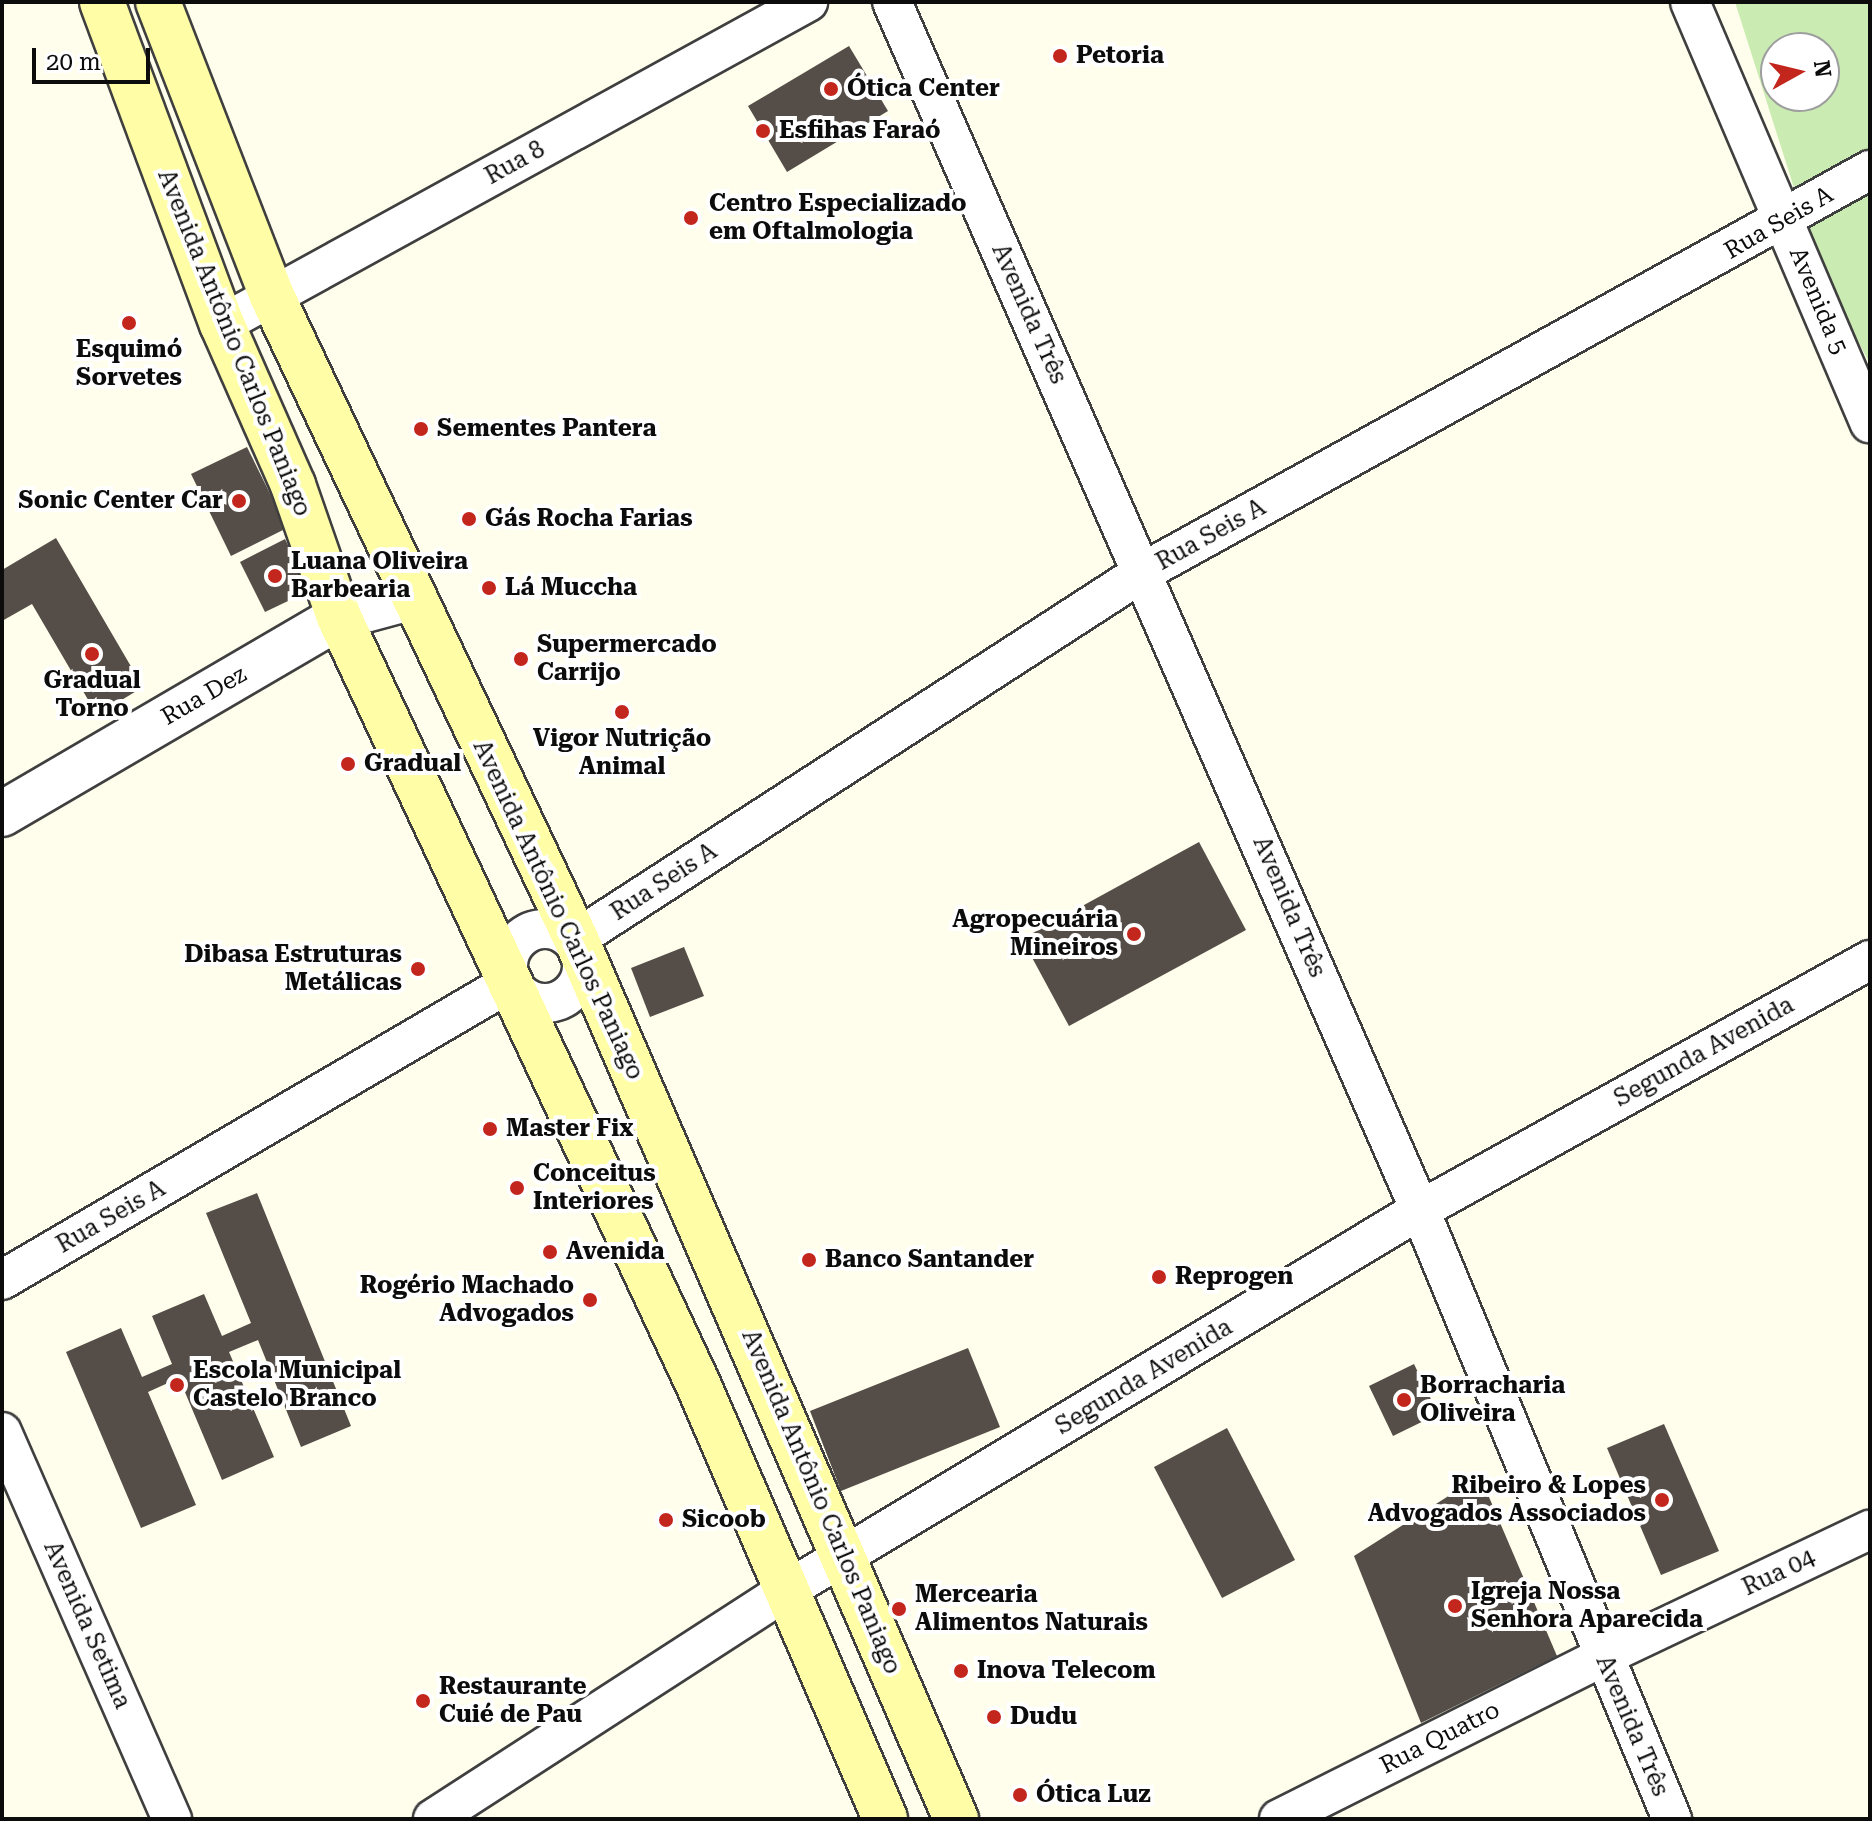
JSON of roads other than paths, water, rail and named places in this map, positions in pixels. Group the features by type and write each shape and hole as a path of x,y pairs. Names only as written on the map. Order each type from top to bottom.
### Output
{"main road":[{"name":"Avenida Antônio Carlos Paniago","path":"102,2 222,324 293,485 339,617 698,1384 885,1819"},
{"name":"Avenida Antônio Carlos Paniago","path":"158,2 272,296 576,939 956,1819"},
{"path":"698,1384 757,1355"}],"street":[{"name":"Rua 8","path":"222,324 808,2"},
{"name":"Avenida Três","path":"892,2 1420,1210 1602,1657 1672,1819"},
{"name":"Avenida 5","path":"1690,2 1870,423"},
{"name":"Rua Seis A","path":"576,939 1143,572 1784,221 1870,170"},
{"name":"Rua Dez","path":"2,814 339,617 413,597"},
{"path":"538,926 576,939 579,972 576,988 565,1000 547,1005 527,999 509,983 509,958 524,932 538,926"},
{"name":"Segunda Avenida","path":"433,1819 787,1590 845,1559 1420,1210 1870,960"},
{"name":"Rua Seis A","path":"2,1280 509,983"},
{"name":"Avenida Setima","path":"2,1432 172,1819"},
{"name":"Rua 04","path":"1602,1657 1870,1530"},
{"name":"Rua Quatro","path":"1279,1819 1602,1657"}],"place":[{"name":"Petoria","path":"1060,56"},
{"name":"Ótica Center","path":"831,89"},
{"name":"Esfihas Faraó","path":"763,131"},
{"name":"Centro Especializado em Oftalmologia","path":"691,218"},
{"name":"Esquimó Sorvetes","path":"129,323"},
{"name":"Sementes Pantera","path":"421,429"},
{"name":"Sonic Center Car","path":"239,501"},
{"name":"Gás Rocha Farias","path":"469,519"},
{"name":"Luana Oliveira Barbearia","path":"275,576"},
{"name":"Lá Muccha","path":"489,588"},
{"name":"Gradual Torno","path":"92,654"},
{"name":"Supermercado Carrijo","path":"521,659"},
{"name":"Vigor Nutrição Animal","path":"622,712"},
{"name":"Gradual","path":"348,764"},
{"name":"Agropecuária Mineiros","path":"1134,934"},
{"name":"Dibasa Estruturas Metálicas","path":"418,969"},
{"name":"Master Fix","path":"490,1129"},
{"name":"Conceitus Interiores","path":"517,1188"},
{"name":"Avenida","path":"550,1252"},
{"name":"Banco Santander","path":"809,1260"},
{"name":"Reprogen","path":"1159,1277"},
{"name":"Rogério Machado Advogados","path":"590,1300"},
{"name":"Escola Municipal Castelo Branco","path":"177,1385"},
{"name":"Borracharia Oliveira","path":"1404,1400"},
{"name":"Ribeiro & Lopes Advogados Associados","path":"1662,1500"},
{"name":"Sicoob","path":"666,1520"},
{"name":"Igreja Nossa Senhora Aparecida","path":"1455,1606"},
{"name":"Mercearia Alimentos Naturais","path":"899,1609"},
{"name":"Inova Telecom","path":"961,1671"},
{"name":"Restaurante Cuié de Pau","path":"423,1701"},
{"name":"Dudu","path":"994,1717"},
{"name":"Ótica Luz","path":"1020,1795"}]}
